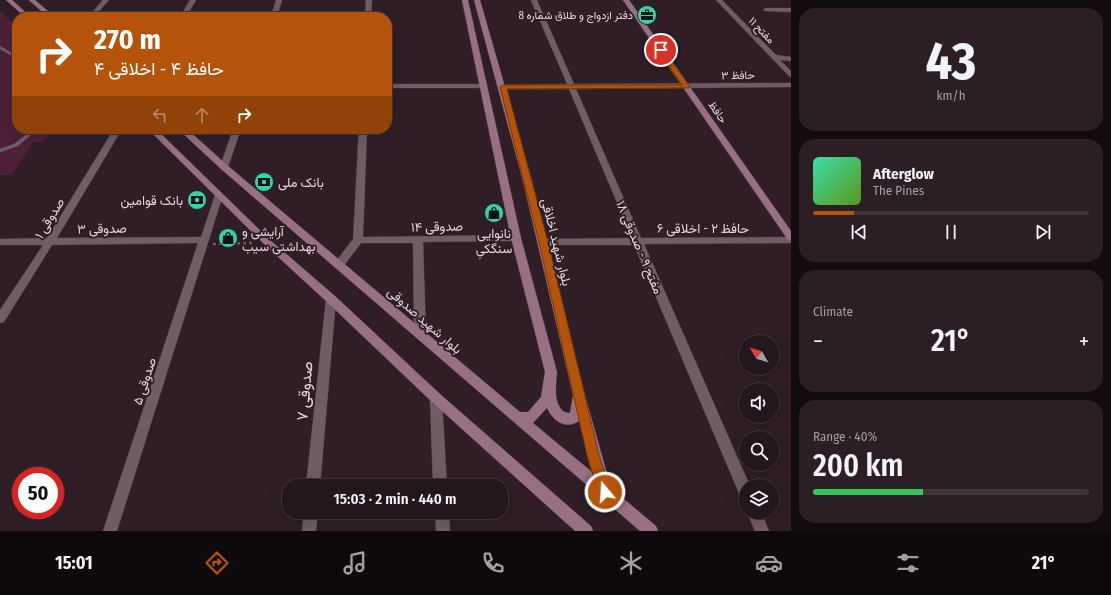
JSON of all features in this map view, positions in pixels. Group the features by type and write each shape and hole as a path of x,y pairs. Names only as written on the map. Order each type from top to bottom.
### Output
{"main road":[{"path":"9,0 22,12"},
{"path":"32,0 46,12"},
{"path":"465,0 516,238 551,372 550,390 552,408 559,416 566,419 574,418 577,410 578,391"},
{"name":"بلوار شهید اخلاقی","path":"477,0 503,87 544,242 593,455 605,492"},
{"name":"حافظ","path":"626,0 791,239"},
{"path":"157,134 267,242 331,299 436,398 586,531"},
{"name":"بلوار شهید صدوقی","path":"188,134 224,167 651,531"},
{"path":"518,417 531,418 543,407 550,390"}],"street":[{"path":"95,12 106,0"},
{"path":"186,12 193,0"},
{"path":"276,12 280,0"},
{"path":"368,12 369,0"},
{"name":"مفتح ۹ - صدوقی ۱۸","path":"534,0 740,479"},
{"name":"مفتح ۱۱","path":"719,0 791,75"},
{"path":"766,10 791,10"},
{"path":"774,57 791,59"},
{"name":"حافظ ۳","path":"503,87 686,87 791,85"},
{"path":"392,86 484,86"},
{"name":"صدوقی ۱","path":"0,319 50,241 115,134"},
{"path":"224,167 235,134"},
{"path":"339,264 358,240 363,134"},
{"name":"صدوقی ۵","path":"110,531 219,195"},
{"name":"صدوقی ۱۴","path":"358,240 516,238"},
{"name":"حافظ ۲ - اخلاقی ۶","path":"544,242 791,239"},
{"path":"418,240 420,334"},
{"name":"صدوقی ۳","path":"0,242 204,242"},
{"name":"صدوقی ۷","path":"314,479 331,299"},
{"path":"436,398 440,479"},
{"path":"309,531 310,519"},
{"path":"442,519 443,531"},
{"path":"757,519 762,531"}],"lane":[{"path":"0,47 12,55"},
{"path":"0,151 16,145 30,134"}],"path":[{"path":"204,242 267,242"}],"shaded area":[{"path":"0,11 12,22 12,134 50,134 43,142 33,142 12,175 0,175"}],"place":[{"name":"دفتر ازدواج و طلاق شماره 8","path":"647,15"},
{"name":"بانک ملی","path":"264,182"},
{"name":"بانک قوامین","path":"197,200"},
{"name":"نانوایی سنگکیِ","path":"494,213"},
{"name":"آرایشی و بهداشتی سیب","path":"228,238"}],"route":[{"path":"605,492 593,455 544,242 503,87 686,87 661,50"}]}
